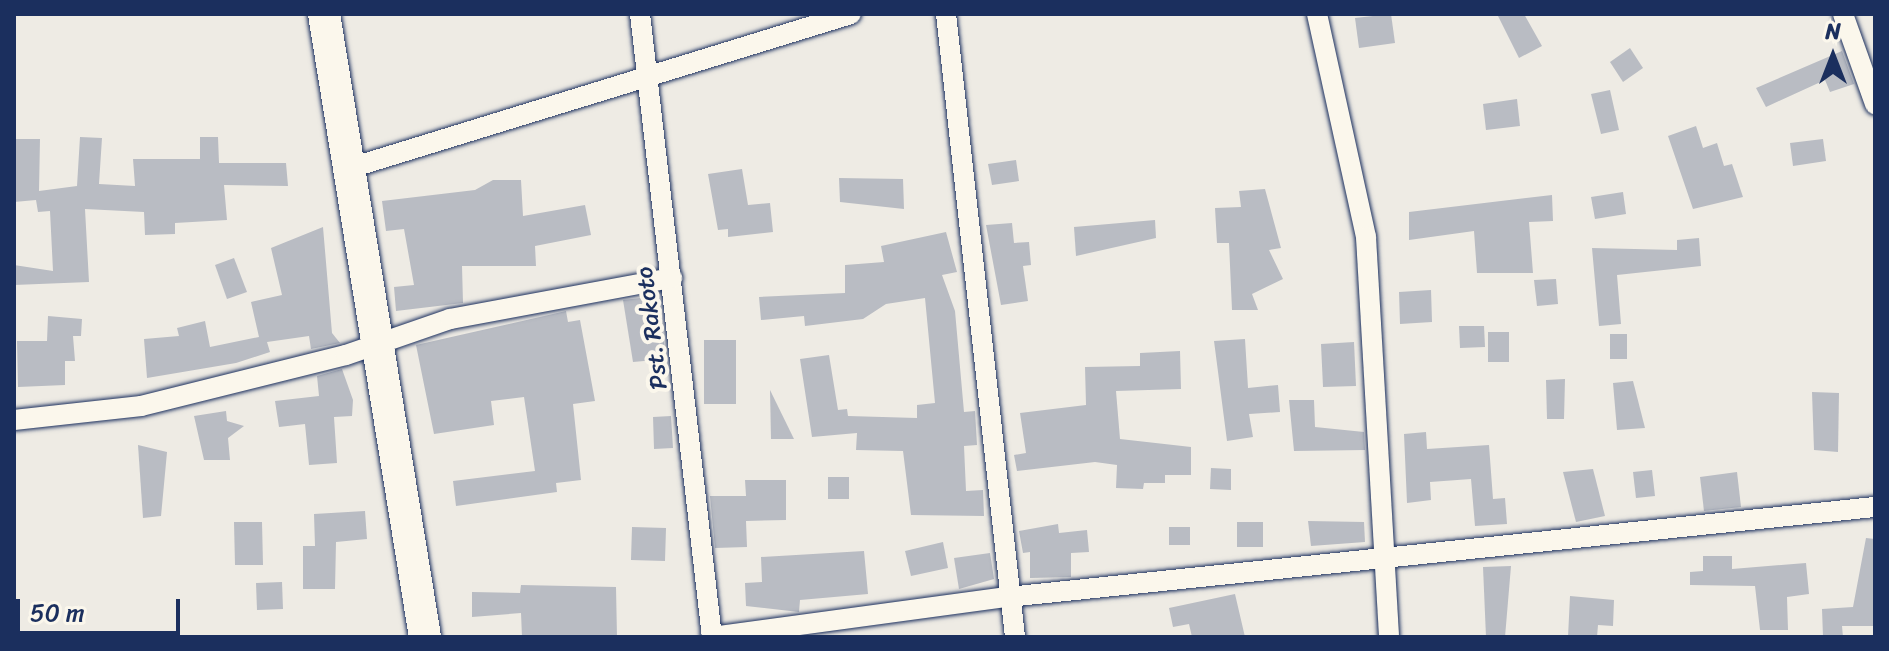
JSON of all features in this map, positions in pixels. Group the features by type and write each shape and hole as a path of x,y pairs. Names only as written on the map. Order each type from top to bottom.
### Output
{"main road":[{"path":"324,14 425,637"}],"street":[{"name":"Pst. Rakoto","path":"640,14 712,637"},
{"path":"347,169 646,72 851,14"},
{"path":"946,14 1008,597 1015,637"},
{"path":"1317,14 1366,237 1380,556 1389,637"},
{"path":"1843,14 1875,104"},
{"path":"14,420 153,404 346,355 379,340 551,297 672,278"},
{"path":"712,637 1008,597 1875,507"}],"building":[{"path":"1391,14 1395,43 1359,48 1355,18"},
{"path":"1497,14 1524,14 1542,46 1519,58"},
{"path":"1630,48 1643,68 1623,82 1610,62"},
{"path":"1842,51 1854,84 1830,92 1825,80 1766,107 1756,88"},
{"path":"1610,90 1619,130 1601,134 1591,94"},
{"path":"1517,99 1520,126 1486,130 1483,104"},
{"path":"1696,126 1703,148 1717,143 1724,166 1732,164 1743,197 1693,209 1668,136"},
{"path":"80,137 102,138 99,184 135,186 133,159 200,159 200,137 218,137 219,163 286,163 288,186 224,185 227,220 175,223 175,234 145,235 144,212 85,209 89,282 14,285 14,265 53,271 50,211 38,212 36,200 14,202 15,139 40,139 39,191 77,186"},
{"path":"1823,139 1826,161 1793,166 1790,143"},
{"path":"1016,160 1019,181 992,185 988,164"},
{"path":"742,169 748,205 770,203 773,232 728,237 728,229 718,230 708,174"},
{"path":"839,178 903,179 904,209 840,202"},
{"path":"493,180 521,180 523,216 585,205 591,235 535,246 536,266 462,266 463,303 396,311 394,287 414,285 404,229 386,231 382,201 475,190"},
{"path":"1265,189 1281,248 1269,250 1283,279 1252,294 1258,310 1232,310 1229,243 1217,243 1215,208 1241,207 1239,191"},
{"path":"1623,192 1626,214 1595,219 1591,197"},
{"path":"1552,195 1553,221 1529,222 1533,273 1477,273 1474,231 1409,240 1409,212"},
{"path":"1155,220 1156,238 1076,256 1074,227"},
{"path":"1012,223 1014,243 1029,242 1031,265 1023,266 1028,301 1001,305 986,225"},
{"path":"323,227 332,333 340,343 311,349 309,336 267,342 270,352 236,363 147,378 144,339 179,336 177,328 205,321 210,347 259,337 251,302 282,295 271,248"},
{"path":"946,232 957,272 942,275 955,311 964,412 975,411 977,445 964,446 966,491 983,490 984,516 911,515 903,451 856,450 857,433 812,437 800,359 829,355 838,410 847,409 848,416 917,418 917,405 935,403 925,298 886,304 863,319 805,326 804,316 761,320 759,297 845,293 845,265 884,262 881,246"},
{"path":"1699,238 1701,266 1617,275 1621,324 1599,326 1592,248 1677,250 1677,240"},
{"path":"234,258 247,292 227,299 215,265"},
{"path":"1556,279 1558,304 1537,306 1534,280"},
{"path":"1431,290 1432,322 1400,324 1399,292"},
{"path":"658,296 666,359 633,362 623,300"},
{"path":"566,311 568,322 580,320 595,401 573,404 581,480 556,483 557,492 456,506 453,481 535,471 524,397 491,401 494,425 434,434 416,345"},
{"path":"48,316 82,319 81,336 73,336 75,361 65,361 65,385 18,387 17,341 47,341"},
{"path":"1459,326 1484,326 1485,347 1460,348"},
{"path":"1488,332 1509,332 1509,362 1488,362"},
{"path":"1610,334 1627,334 1627,359 1610,359"},
{"path":"1245,339 1248,388 1278,385 1280,412 1249,414 1253,437 1227,441 1214,341"},
{"path":"704,340 736,340 736,404 704,404"},
{"path":"1354,342 1356,386 1323,387 1321,344"},
{"path":"1180,351 1181,389 1116,391 1120,439 1191,447 1191,475 1165,475 1165,483 1144,483 1143,489 1116,488 1117,465 1095,462 1017,471 1014,455 1026,453 1020,413 1086,405 1085,367 1140,366 1140,353"},
{"path":"342,369 353,400 352,416 334,417 337,463 309,465 305,424 279,427 275,401 319,396 317,376"},
{"path":"1565,379 1564,419 1547,419 1546,380"},
{"path":"1633,381 1645,428 1617,430 1613,383"},
{"path":"770,390 794,439 771,439"},
{"path":"1812,392 1839,393 1838,452 1814,450"},
{"path":"1289,400 1314,400 1315,427 1364,432 1365,450 1294,451"},
{"path":"226,411 227,421 244,426 228,438 230,460 204,460 194,416"},
{"path":"671,416 673,448 654,449 653,417"},
{"path":"1426,432 1427,449 1489,445 1493,499 1505,498 1507,524 1475,526 1471,479 1430,482 1431,500 1407,503 1404,434"},
{"path":"138,445 167,452 161,516 143,518"},
{"path":"1211,468 1231,469 1231,490 1210,489"},
{"path":"1593,469 1605,516 1576,522 1563,472"},
{"path":"1652,470 1655,496 1636,498 1633,472"},
{"path":"1737,472 1741,507 1704,511 1700,477"},
{"path":"828,477 849,477 849,499 828,499"},
{"path":"745,480 786,480 786,520 746,521 747,547 715,548 710,496 746,496"},
{"path":"365,511 367,539 336,542 335,589 303,589 303,546 315,546 314,514"},
{"path":"1308,521 1364,522 1365,542 1311,546"},
{"path":"234,522 262,522 263,565 235,565"},
{"path":"1237,522 1263,522 1263,547 1237,547"},
{"path":"1058,524 1059,533 1087,530 1089,552 1071,553 1071,577 1030,578 1030,552 1023,553 1019,531"},
{"path":"632,527 666,528 665,561 631,560"},
{"path":"1169,527 1190,527 1190,545 1169,545"},
{"path":"1866,538 1875,539 1875,626 1842,626 1843,637 1823,637 1822,609 1853,607"},
{"path":"943,542 948,568 911,576 905,551"},
{"path":"864,551 868,594 800,600 799,612 746,606 745,583 762,582 761,557"},
{"path":"990,553 994,579 959,589 954,558"},
{"path":"1703,556 1732,556 1732,569 1806,563 1809,594 1787,597 1788,630 1760,630 1755,586 1690,585 1690,572 1703,571"},
{"path":"1511,566 1505,637 1486,637 1483,567"},
{"path":"282,582 283,609 257,610 256,583"},
{"path":"521,585 616,587 617,637 522,637 521,613 472,617 472,592 520,593"},
{"path":"1235,594 1245,637 1192,637 1189,624 1173,627 1169,608"},
{"path":"1570,596 1614,600 1613,626 1598,625 1597,637 1568,637"}]}
